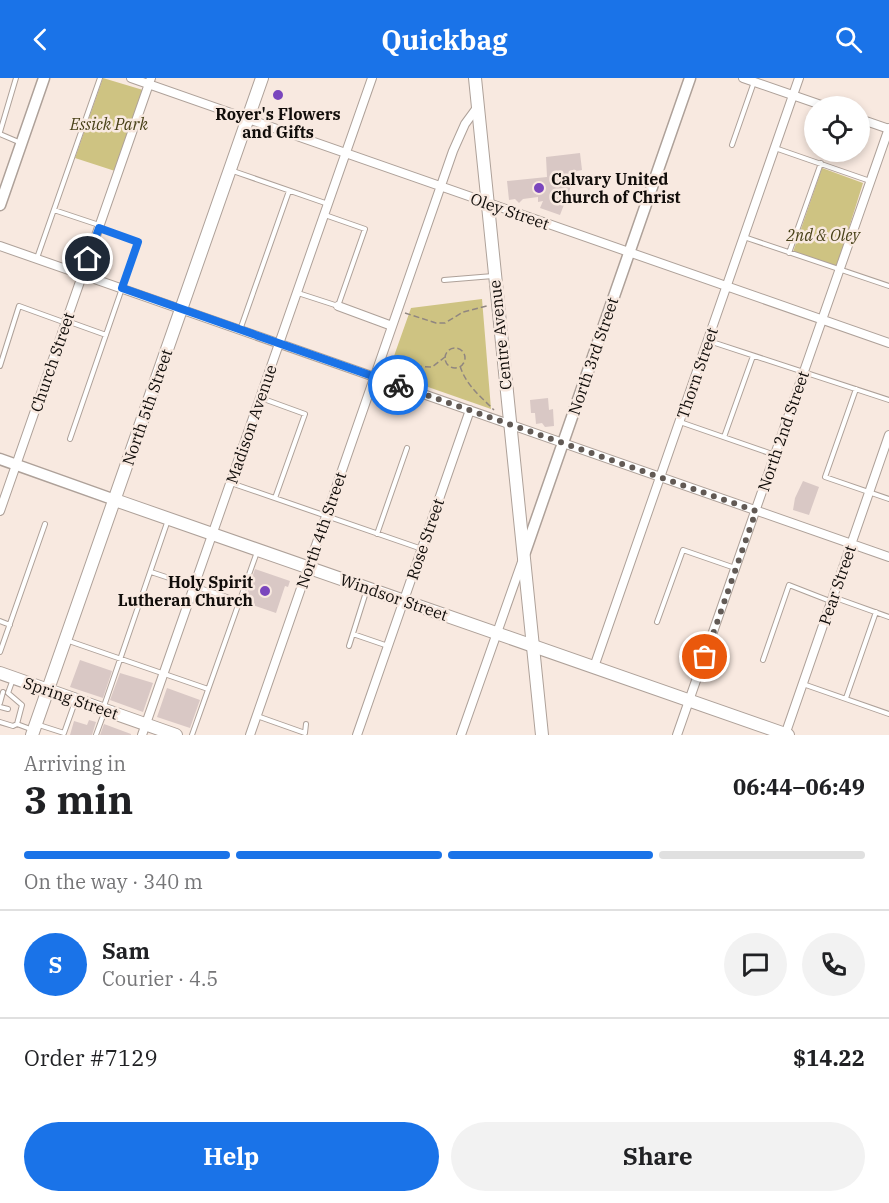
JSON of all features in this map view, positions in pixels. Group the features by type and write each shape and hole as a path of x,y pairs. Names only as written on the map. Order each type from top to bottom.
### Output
{"main road":[{"name":"North 5th Street","path":"34,730 262,78"},
{"name":"Centre Avenue","path":"475,78 476,109 509,424 525,552 542,735"},
{"name":"Windsor Street","path":"114,500 786,735"},
{"name":"Spring Street","path":"0,673 104,710 144,730 176,735"}],"street":[{"path":"0,205 44,78"},
{"name":"Oley Street","path":"131,78 150,81 248,119 889,343"},
{"name":"Madison Avenue","path":"144,730 372,78"},
{"name":"North 3rd Street","path":"461,735 690,78"},
{"name":"Thorn Street","path":"594,667 799,78"},
{"path":"748,79 804,99"},
{"name":"Church Street","path":"1,508 150,81"},
{"name":"North 4th Street","path":"250,735 441,186 465,124 476,109"},
{"path":"870,122 889,129"},
{"name":"North 2nd Street","path":"677,735 889,129"},
{"path":"0,246 889,556"},
{"path":"338,306 392,326"},
{"name":"Rose Street","path":"357,735 470,410"},
{"name":"Pear Street","path":"786,735 889,435"},
{"name":"Windsor Street","path":"0,459 114,500"}],"lane":[{"path":"16,78 0,133 22,143"},
{"path":"37,259 100,78"},
{"path":"732,145 748,79"},
{"path":"774,147 871,181"},
{"path":"789,253 820,164"},
{"path":"230,170 328,204"},
{"path":"240,330 289,190"},
{"path":"54,210 138,242 70,439"},
{"path":"297,292 338,306 365,229 325,215"},
{"path":"744,237 889,285"},
{"path":"444,280 494,276"},
{"path":"0,366 19,306 106,335"},
{"path":"708,340 889,400"},
{"path":"724,437 753,356"},
{"path":"856,389 825,477 889,499"},
{"path":"261,398 304,414 275,498"},
{"path":"680,422 775,455"},
{"path":"377,534 407,448"},
{"path":"231,482 422,549"},
{"path":"96,735 120,658 169,519"},
{"path":"0,652 45,524"},
{"path":"192,735 257,550"},
{"path":"657,622 683,550 736,568"},
{"path":"151,572 239,601"},
{"path":"763,660 789,585 889,617"},
{"path":"349,646 367,588"},
{"path":"846,699 876,612"},
{"path":"0,621 9,625"},
{"path":"353,634 388,646"},
{"path":"65,639 208,689"},
{"path":"8,709 0,705 4,692 13,678"},
{"path":"802,684 889,714"},
{"path":"4,692 20,703 17,724"},
{"path":"0,722 13,726 17,724 34,730 64,733 75,700"},
{"path":"257,716 305,733 306,724"}],"path":[{"path":"398,310 436,323 446,323 463,312 497,304"},
{"path":"379,364 432,367 445,357 450,349 460,349 465,358 460,366"},
{"path":"445,357 450,367 460,366"},
{"path":"460,366 464,378 472,389 495,410"}],"green space":[{"name":"Essick Park","path":"103,78 143,90 115,171 75,158"},
{"name":"2nd & Oley","path":"822,168 863,183 837,266 793,252"},
{"path":"482,299 491,409 388,373 411,308"}],"building":[{"name":"Calvary United Church of Christ","path":"580,153 582,170 577,171 560,215 540,208 543,201 538,202 538,197 523,199 519,203 515,199 509,200 507,181 547,177 546,157"},
{"path":"548,398 549,410 553,409 554,426 545,427 542,423 536,424 535,413 531,413 530,400"},
{"path":"803,481 819,487 809,515 793,510 795,498"},
{"name":"Holy Spirit Lutheran Church","path":"255,569 290,581 288,587 285,586 276,613 244,602"},
{"path":"80,660 112,671 103,698 70,687"},
{"path":"120,673 153,683 143,712 110,700"},
{"path":"167,688 200,700 190,728 157,717"},
{"path":"89,720 96,722 92,735 70,735 74,721 87,725"},
{"path":"104,724 131,734 131,735 100,735"}],"way so far":[{"path":"398,385 756,511 705,657"}],"place":[{"name":"Royer's Flowers and Gifts","path":"278,95"},
{"name":"Calvary United Church of Christ","path":"539,188"},
{"name":"Holy Spirit Lutheran Church","path":"265,591"}],"route":[{"path":"88,259 99,228 138,242 122,288 398,385"}]}
